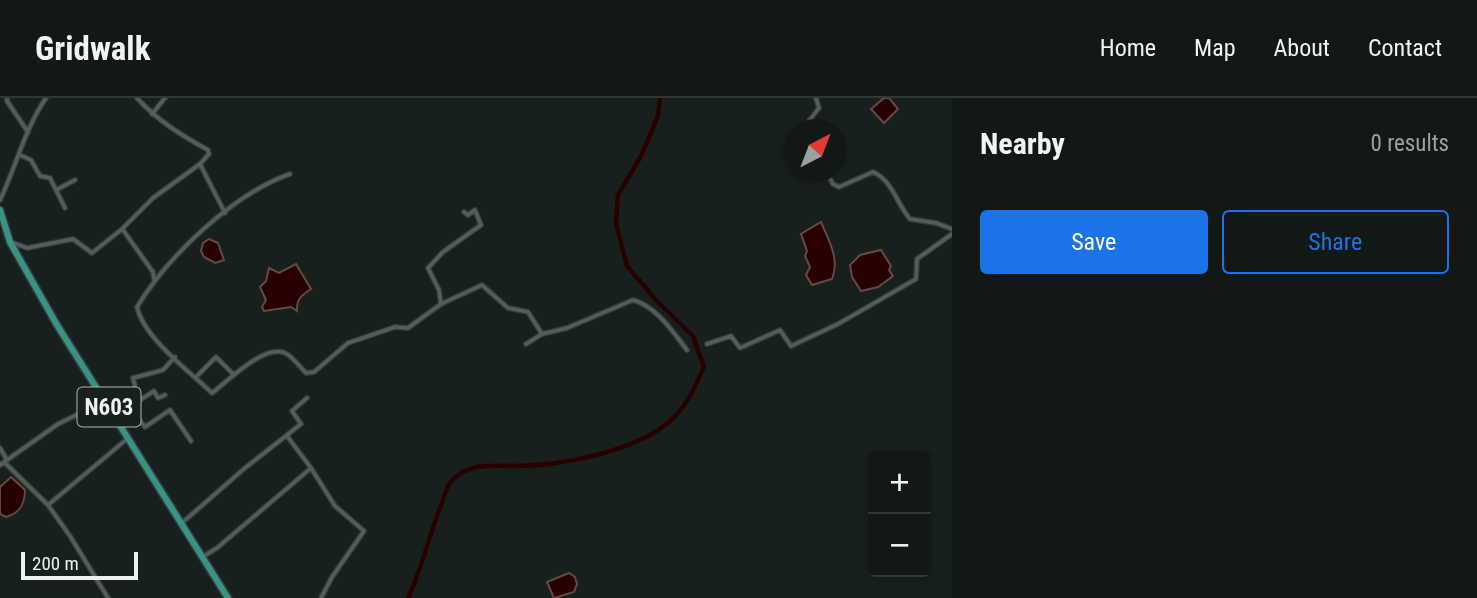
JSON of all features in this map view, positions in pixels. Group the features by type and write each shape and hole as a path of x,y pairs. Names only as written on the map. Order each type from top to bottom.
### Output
{"highway":[{"name":"N603","path":"0,210 5,236 228,598"}],"street":[{"path":"7,98 28,132"},
{"path":"0,200 34,116 46,98"},
{"path":"10,242 27,248 73,239 92,253 122,229 153,198 200,164 209,154 208,150 173,131 137,98"},
{"path":"152,114 165,98"},
{"path":"810,119 819,108 816,98"},
{"path":"20,155 31,160 40,176 50,178 65,208"},
{"path":"200,164 225,213"},
{"path":"707,344 732,336 740,348 780,330 791,346 838,324 916,279 917,259 952,232 936,223 910,219 879,174 873,172 839,187 832,182"},
{"path":"290,174 269,182 190,241 154,281 137,307 139,318 174,357 212,393 262,355 273,352 285,353 306,373 314,372 348,343 395,327 408,328 442,304 482,285 508,308 528,312 542,334"},
{"path":"56,190 75,180"},
{"path":"442,304 439,290 428,268 443,252 481,225 475,210 468,215 464,212"},
{"path":"122,229 153,272 154,281"},
{"path":"526,344 542,334 568,328 633,300 642,302 673,330 687,350"},
{"path":"135,386 133,378 163,370 174,357"},
{"path":"195,377 216,357 234,375"},
{"path":"117,420 134,404 154,391 158,398 164,395"},
{"path":"183,522 245,468 302,424 292,411 307,398"},
{"path":"4,462 58,424 105,401"},
{"path":"131,409 145,427 170,410 191,441"},
{"path":"287,436 335,506 364,531 321,598"},
{"path":"48,505 128,438"},
{"path":"0,447 4,462 48,505 108,598"},
{"path":"203,556 217,548 311,468"}],"shaded area":[{"path":"884,98 889,98 898,109 884,123 871,109"},
{"path":"821,222 832,250 834,272 832,279 812,285 806,275 810,267 801,234"},
{"path":"209,239 218,243 224,260 215,263 204,257 201,251 203,243"},
{"path":"881,250 891,266 889,270 893,276 878,287 861,291 852,277 850,265 860,255"},
{"path":"296,264 311,289 300,298 297,311 291,307 264,311 262,307 266,300 260,287 266,281 269,268 279,273"},
{"path":"11,477 25,490 25,495 18,510 6,517 0,514 0,487"},
{"path":"569,573 575,577 577,584 574,592 554,598 547,582"}],"waterway":[{"path":"408,598 446,490 456,476 471,468 553,463 618,449 638,441 671,420 694,388 704,367 693,336 656,300 627,266 616,223 618,195 641,156 658,116 660,98"}]}
